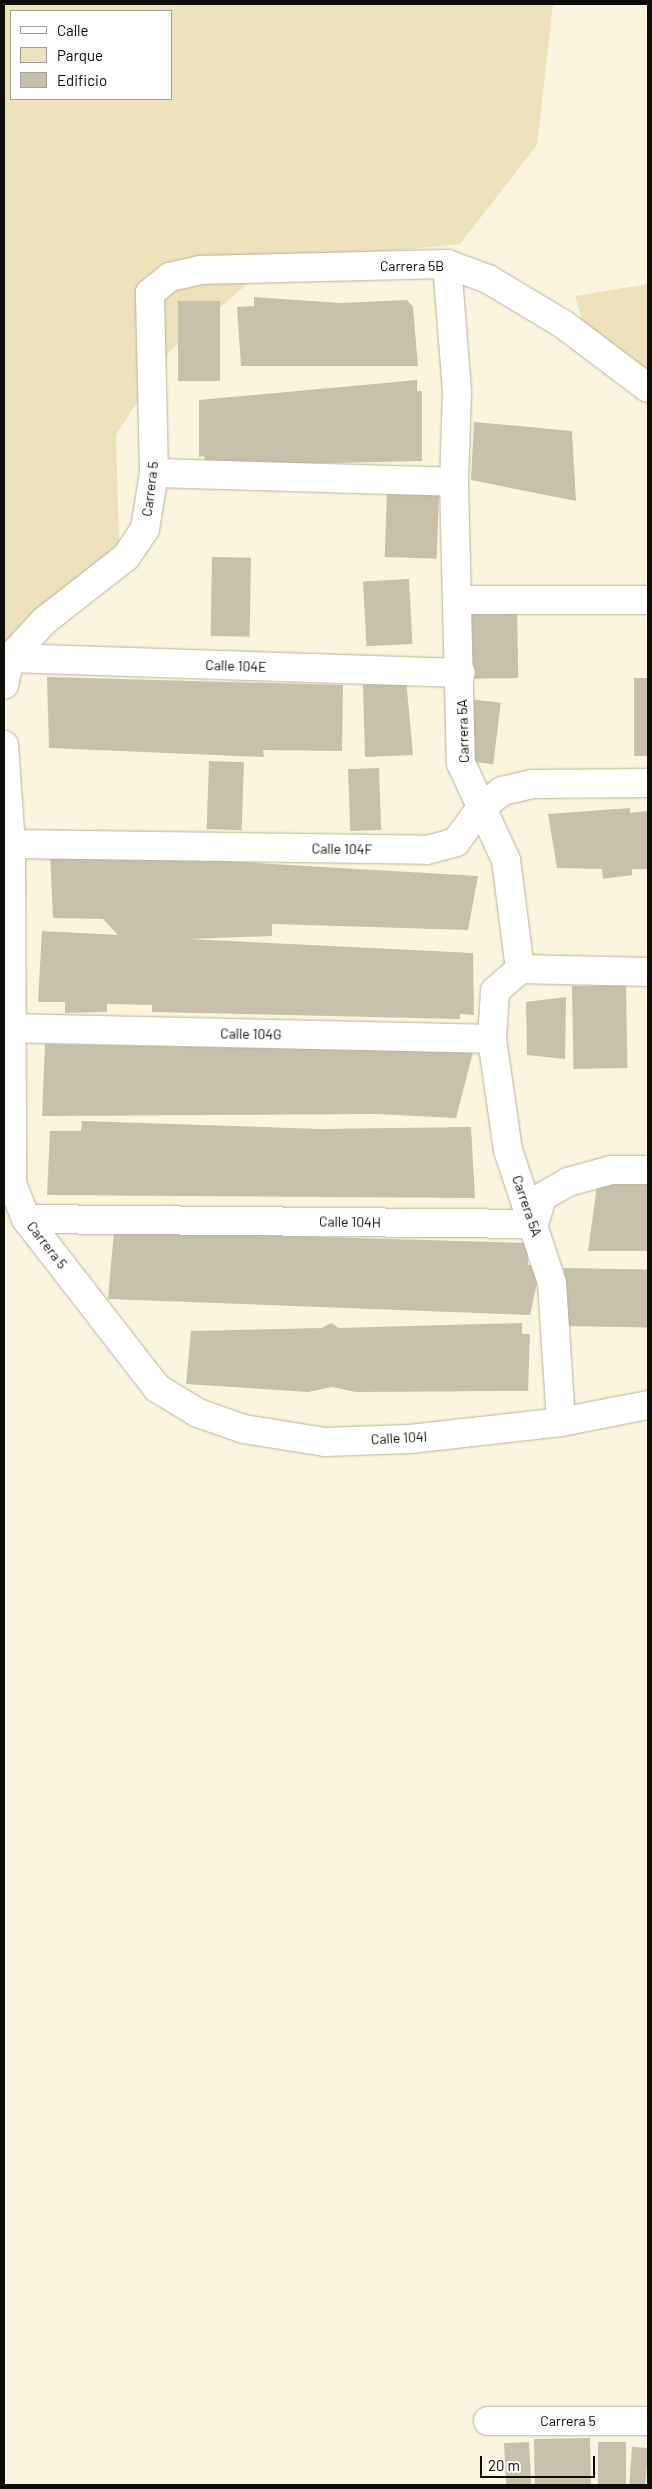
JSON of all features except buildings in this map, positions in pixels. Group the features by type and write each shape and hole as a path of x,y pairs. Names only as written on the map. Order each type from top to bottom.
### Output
{"street":[{"name":"Carrera 5B","path":"150,293 170,277 200,270 447,264 488,280 563,324 648,388"},
{"path":"154,473 454,482 457,392 447,264"},
{"name":"Carrera 5","path":"10,658 44,621 126,557 145,529 154,473 150,293"},
{"name":"Carrera 5A","path":"454,482 460,600 462,764 480,810 506,860 520,969 495,991 492,1039 508,1150 552,1283 561,1422"},
{"path":"460,600 648,600"},
{"path":"4,685 10,658"},
{"name":"Calle 104E","path":"10,658 461,673"},
{"name":"Carrera 5","path":"4,745 12,844 10,1028 12,1184 26,1219 157,1388"},
{"name":"Calle 104F","path":"12,844 427,850 456,842 480,810 502,791 532,784 648,783"},
{"path":"520,969 648,972"},
{"name":"Calle 104G","path":"10,1028 492,1039"},
{"path":"534,1224 542,1197 568,1182 611,1170 648,1170"},
{"name":"Calle 104H","path":"26,1219 534,1224"},
{"name":"Calle 104I","path":"157,1388 198,1413 244,1429 325,1442 410,1439 561,1422 648,1405"},
{"name":"Carrera 5","path":"488,2421 648,2421"}],"green space":[{"path":"4,4 553,4 537,145 460,244 369,253 261,272 170,351 116,435 119,543 4,645"},
{"path":"648,284 648,380 583,323 575,296"}]}
